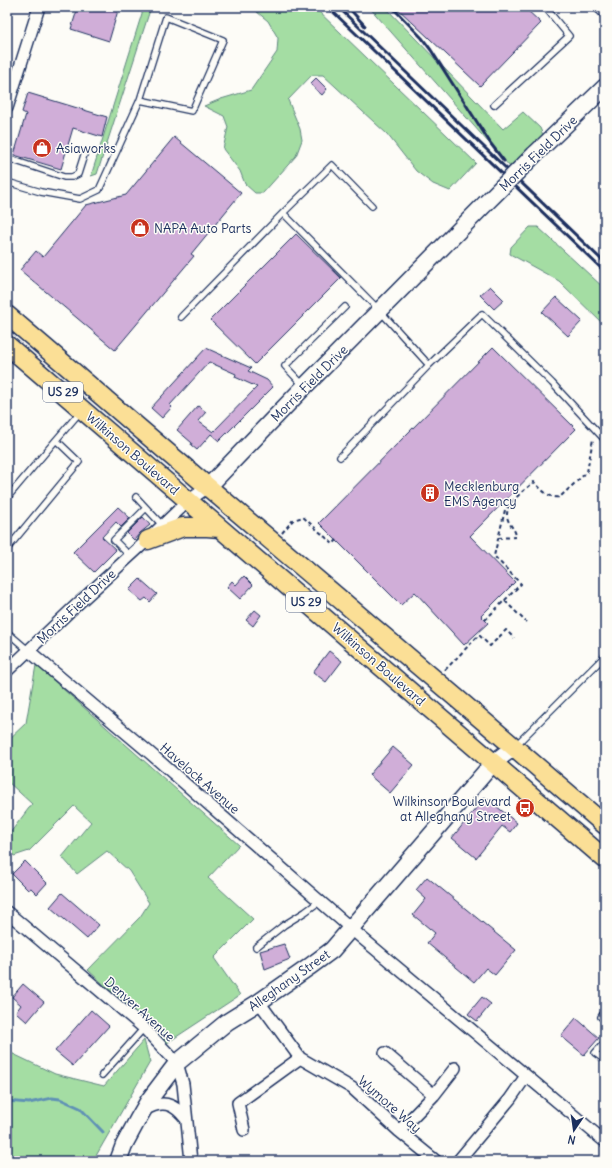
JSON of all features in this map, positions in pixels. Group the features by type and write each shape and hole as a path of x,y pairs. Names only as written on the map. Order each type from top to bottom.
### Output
{"main road":[{"name":"Wilkinson Boulevard","path":"7,314 605,825"},
{"name":"Wilkinson Boulevard","path":"7,345 605,858"},
{"path":"148,540 183,527 207,526 220,528"}],"street":[{"path":"7,108 9,97 39,7"},
{"name":"Morris Field Drive","path":"7,671 188,501 208,487 305,386 536,154 605,87"},
{"name":"Havelock Avenue","path":"28,651 151,754 362,938 526,1076 604,1139"},
{"name":"Alleghany Street","path":"118,1161 124,1145 143,1111 177,1063 227,1022 332,950 493,763 514,747"},
{"name":"Denver Avenue","path":"7,912 144,1028 177,1063 183,1084 191,1161"},
{"name":"Wymore Way","path":"258,1002 300,1058 352,1088 399,1131 436,1161"},
{"path":"385,1053 434,1095"},
{"path":"244,1130 238,1103 300,1058"},
{"path":"399,1131 434,1095 455,1068"},
{"path":"458,1161 510,1099 526,1076"},
{"path":"143,1111 154,1105 162,1104 174,1107 186,1119"}],"lane":[{"path":"494,105 569,36 545,7"},
{"path":"595,7 605,16"},
{"path":"7,182 41,192 80,199 99,190 140,100 166,17 223,40 192,111 140,100"},
{"path":"7,158 64,177 78,174 84,155"},
{"path":"181,317 332,165 372,206"},
{"path":"283,213 380,311 429,365"},
{"path":"305,386 285,366 345,307"},
{"path":"340,457 429,365 482,314 552,383 605,440"},
{"path":"7,498 83,409"},
{"path":"7,549 79,462 56,440"},
{"path":"136,496 163,526"},
{"path":"130,556 114,540 146,508"},
{"path":"7,632 28,651"},
{"path":"514,747 605,656"},
{"path":"256,947 284,925 320,901"},
{"path":"605,1011 601,1017 605,1020"},
{"path":"102,1075 144,1028"},
{"path":"605,1042 596,1053 605,1060"}],"path":[{"path":"485,620 521,584 494,556 505,510 534,482 550,496 556,498 560,497 587,472 594,434"},
{"path":"498,538 516,537 506,513 509,506"},
{"path":"281,534 293,520 303,517 333,544 337,540"},
{"path":"504,601 526,622"},
{"path":"442,672 479,635 490,646 506,630 514,638"}],"green space":[{"path":"144,7 151,7 97,174 91,176"},
{"path":"251,7 314,7 476,163 450,191 433,184 416,171 387,134 323,75 312,75 288,100 300,129 302,140 296,156 263,193 255,193 245,184 240,171 223,149 228,127 224,116 204,106 251,90 277,52 278,38 268,21"},
{"path":"369,7 385,7 503,129 523,112 540,128 543,135 511,168"},
{"path":"530,227 538,227 605,289 605,326 559,281 510,254 511,247"},
{"path":"36,665 239,845 208,878 253,919 214,958 240,995 167,1043 88,970 140,917 149,903 129,871 107,851 77,874 62,857 91,822 74,806 29,851 14,856 7,847 7,837 32,804 7,781 7,741 26,723"},
{"path":"144,1040 150,1062 93,1161 7,1161 7,1051 55,1074 104,1086"}],"building":[{"path":"78,7 119,7 109,41 71,29"},
{"path":"396,7 524,7 541,23 480,86"},
{"path":"316,78 327,89 322,95 310,84"},
{"path":"28,93 107,117 102,137 73,128 61,169 14,155 26,114 22,112"},
{"name":"NAPA Auto Parts","path":"174,137 241,193 191,254 194,256 115,350 20,270 36,251 43,257 86,205 126,195"},
{"path":"296,234 341,278 255,364 210,320"},
{"path":"490,286 504,300 494,309 480,295"},
{"path":"556,297 582,321 568,336 542,312"},
{"name":"Mecklenburg EMS Agency","path":"493,347 576,429 470,536 515,582 481,616 488,623 464,645 415,592 401,605 319,523"},
{"path":"206,348 251,368 248,371 267,380 273,387 219,441 211,434 197,450 191,445 192,443 177,430 198,406 206,412 198,421 213,432 257,387 235,377 236,374 209,362 170,405 172,407 162,418 151,408"},
{"path":"118,507 130,518 121,527 116,522 102,537 116,550 94,572 73,552"},
{"path":"143,517 150,525 134,540 127,533"},
{"path":"244,576 253,585 240,599 227,587 232,581 236,585"},
{"path":"140,579 157,594 150,602 146,598 142,601 129,590"},
{"path":"255,610 261,615 253,626 246,620"},
{"path":"329,651 342,661 326,682 313,672"},
{"path":"393,747 414,765 390,793 369,775"},
{"path":"485,797 517,823 510,832 502,826 476,858 452,838"},
{"path":"25,861 47,883 37,894 31,888 28,890 12,874"},
{"path":"427,877 516,950 495,975 486,968 474,982 427,943 435,933 413,915 426,899 416,890"},
{"path":"62,893 99,925 87,939 50,907"},
{"path":"284,944 290,959 265,969 260,951"},
{"path":"23,984 44,1002 27,1022 16,1012 21,1005 12,997"},
{"path":"482,997 491,1004 477,1021 468,1014"},
{"path":"91,1010 109,1026 73,1066 55,1051"},
{"path":"576,1018 599,1038 584,1055 561,1036"}],"waterway":[{"path":"7,1101 29,1103 52,1098 60,1099 80,1108 103,1132"}],"railway":[{"path":"328,7 605,272"},
{"path":"338,7 605,263"},
{"path":"348,7 365,26"},
{"path":"392,7 422,38 431,50 491,144 504,161"}],"place":[{"name":"Asiaworks","path":"42,148"},
{"name":"NAPA Auto Parts","path":"140,228"},
{"name":"Mecklenburg EMS Agency","path":"430,493"},
{"name":"Wilkinson Boulevard at Alleghany Street","path":"525,808"}]}
